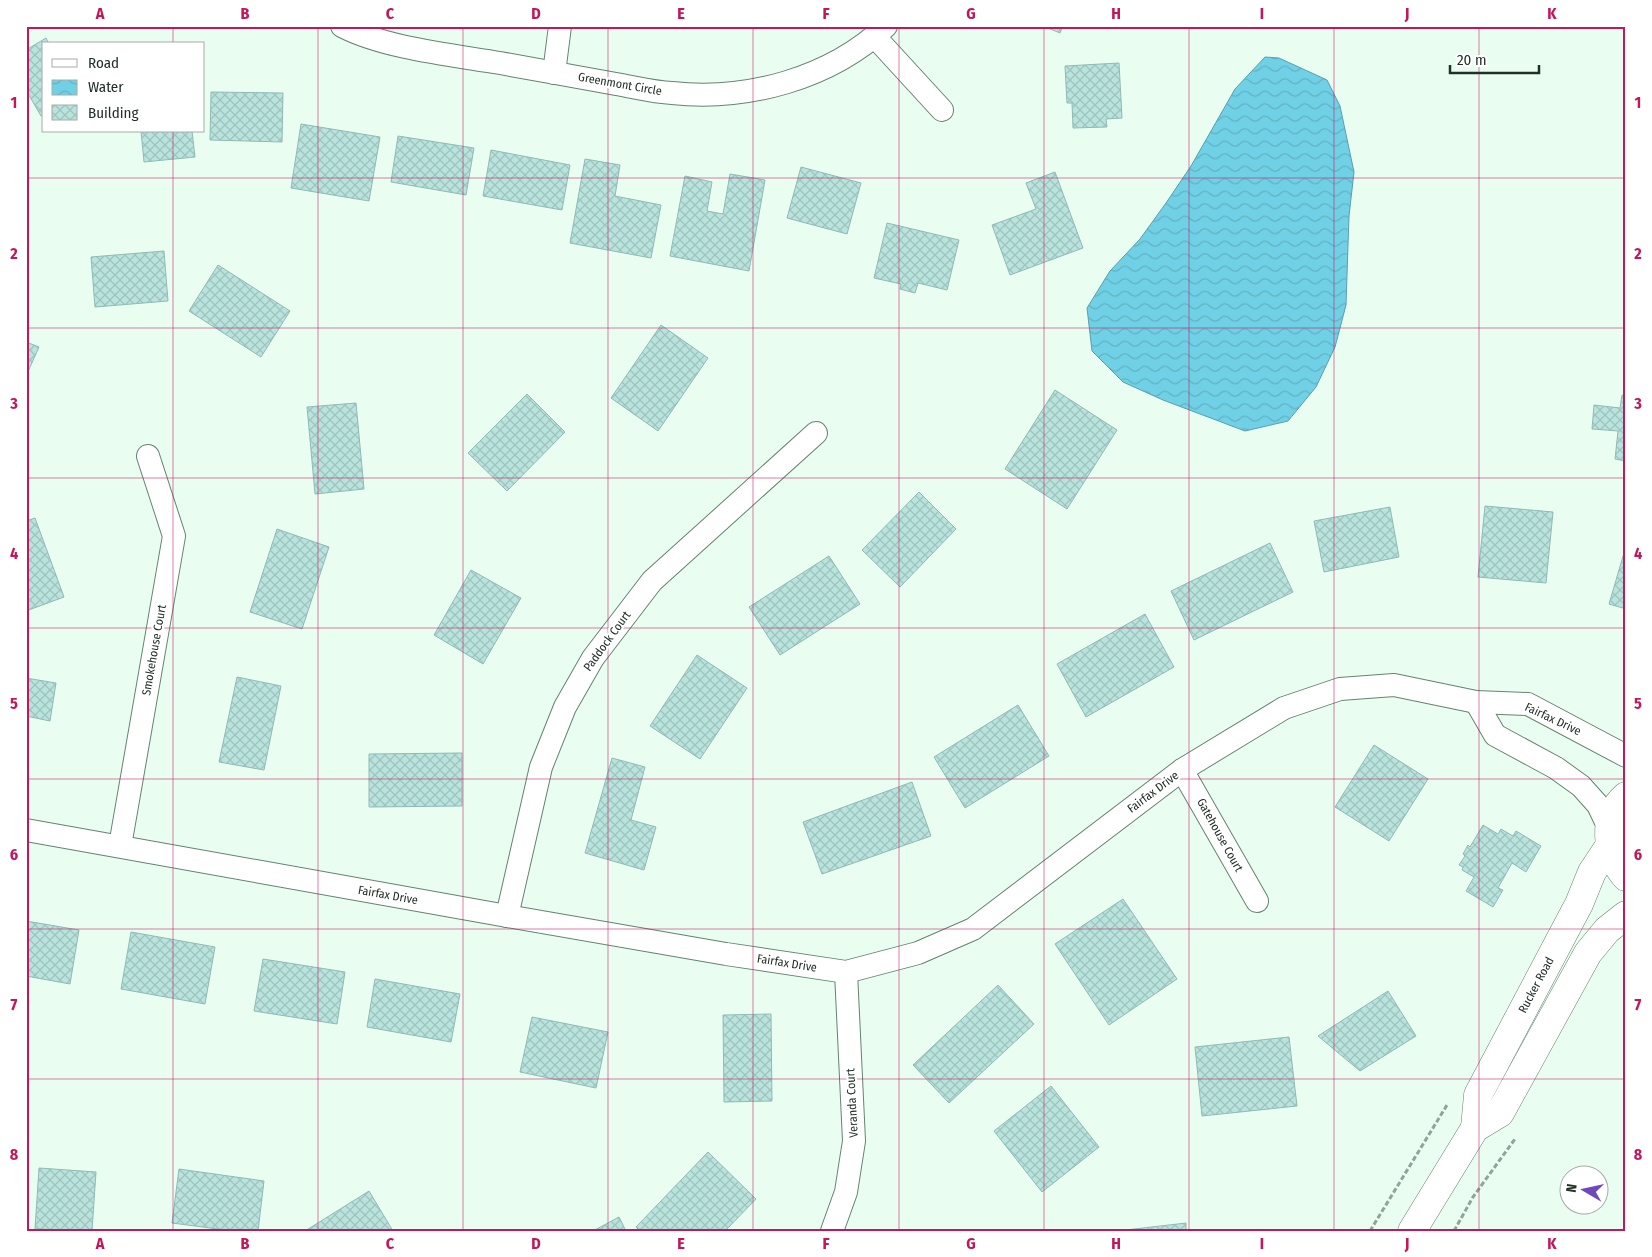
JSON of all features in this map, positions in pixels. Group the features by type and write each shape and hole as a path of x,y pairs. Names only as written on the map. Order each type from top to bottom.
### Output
{"main road":[{"name":"Rucker Road","path":"1412,1231 1475,1128 1478,1095 1579,904 1592,872 1610,837 1612,816 1621,800 1626,796"},
{"path":"1610,837 1610,851 1618,867 1626,877"},
{"name":"Rucker Road","path":"1475,1128 1500,1113 1588,953 1607,930 1626,915"}],"street":[{"name":"Greenmont Circle","path":"342,26 352,32 398,45 554,73 672,93 731,94 772,86 808,75 842,58 880,31"},
{"path":"554,73 560,26"},
{"path":"880,31 942,110"},
{"name":"Paddock Court","path":"507,916 542,767 565,707 593,658 652,581 816,433"},
{"name":"Smokehouse Court","path":"120,846 174,536 148,456"},
{"name":"Fairfax Drive","path":"26,830 726,954 846,972 918,953 973,929 1182,770 1284,708 1340,689 1394,685 1476,702 1528,704 1626,756"},
{"path":"1476,702 1495,735 1556,768 1581,786 1598,805 1610,837"},
{"name":"Gatehouse Court","path":"1182,770 1257,901"},
{"name":"Veranda Court","path":"832,1231 846,1192 854,1141 846,972"}],"water":[{"path":"1265,57 1279,58 1327,80 1340,106 1354,172 1349,216 1346,305 1335,347 1316,387 1288,421 1245,431 1163,400 1123,382 1092,351 1087,308 1110,271 1140,239 1166,203 1191,166 1235,89"}],"building":[{"path":"1043,26 1063,26 1060,33"},
{"path":"46,38 48,42 42,42 41,116 26,90 26,50"},
{"path":"1119,63 1122,118 1106,119 1107,127 1073,128 1072,103 1067,103 1065,66"},
{"path":"211,92 283,93 282,142 210,140"},
{"path":"301,124 380,137 369,201 291,188"},
{"path":"141,132 192,132 195,157 144,162"},
{"path":"398,136 474,148 466,195 391,182"},
{"path":"491,150 570,165 562,210 483,196"},
{"path":"585,159 620,165 615,196 661,205 651,258 570,243"},
{"path":"801,167 861,183 847,234 787,218"},
{"path":"1055,172 1083,248 1010,275 992,225 1036,209 1026,183"},
{"path":"730,174 765,180 749,271 670,256 685,176 712,182 707,211 723,214"},
{"path":"887,223 959,240 947,290 918,283 915,293 900,289 901,284 874,278"},
{"path":"164,251 168,301 95,307 91,257"},
{"path":"218,265 290,311 261,357 189,311"},
{"path":"661,325 708,358 658,431 611,398"},
{"path":"26,342 39,347 26,376"},
{"path":"1055,390 1117,430 1067,509 1005,469"},
{"path":"527,394 565,432 507,491 468,453"},
{"path":"1622,395 1626,395 1626,461 1615,459 1618,431 1592,429 1594,405 1620,408"},
{"path":"356,403 364,489 315,494 307,407"},
{"path":"919,492 956,529 900,587 862,550"},
{"path":"1485,506 1553,512 1546,583 1478,577"},
{"path":"1390,507 1399,557 1324,572 1314,521"},
{"path":"35,518 64,597 26,611 26,521"},
{"path":"277,529 329,547 302,629 250,612"},
{"path":"1270,543 1293,592 1194,640 1171,591"},
{"path":"1626,546 1626,609 1609,604"},
{"path":"829,556 860,604 780,655 749,607"},
{"path":"471,570 521,598 483,664 434,635"},
{"path":"1145,614 1174,667 1086,717 1057,664"},
{"path":"697,655 747,688 700,759 650,726"},
{"path":"237,677 281,686 264,770 219,762"},
{"path":"26,678 56,683 50,721 26,716"},
{"path":"1018,705 1049,756 965,808 934,757"},
{"path":"1374,745 1428,779 1389,841 1335,807"},
{"path":"462,753 462,806 369,807 369,754"},
{"path":"612,758 645,767 631,820 656,827 644,870 585,853"},
{"path":"912,782 931,836 822,874 803,822"},
{"path":"1483,825 1498,834 1501,829 1513,836 1516,831 1541,846 1526,872 1512,863 1498,888 1503,890 1493,907 1466,891 1474,877 1462,870 1463,867 1459,865 1465,856 1463,854 1468,845 1470,847"},
{"path":"1123,899 1177,979 1109,1025 1055,944"},
{"path":"26,921 79,930 70,984 26,976"},
{"path":"131,932 215,947 205,1004 121,989"},
{"path":"263,959 345,972 337,1024 254,1011"},
{"path":"375,979 460,994 451,1042 367,1027"},
{"path":"998,985 1034,1024 949,1103 913,1065"},
{"path":"1388,991 1416,1036 1360,1071 1318,1036"},
{"path":"771,1014 772,1101 724,1102 723,1015"},
{"path":"532,1017 608,1032 596,1088 520,1072"},
{"path":"1289,1037 1297,1106 1202,1116 1195,1047"},
{"path":"1051,1086 1099,1147 1042,1192 994,1131"},
{"path":"708,1152 756,1199 725,1231 640,1231 636,1227"},
{"path":"39,1168 96,1172 92,1231 35,1229"},
{"path":"179,1169 264,1181 258,1231 233,1231 172,1223"},
{"path":"369,1191 393,1231 305,1231"},
{"path":"619,1217 626,1231 593,1231"},
{"path":"1186,1223 1186,1231 1117,1231"}]}
